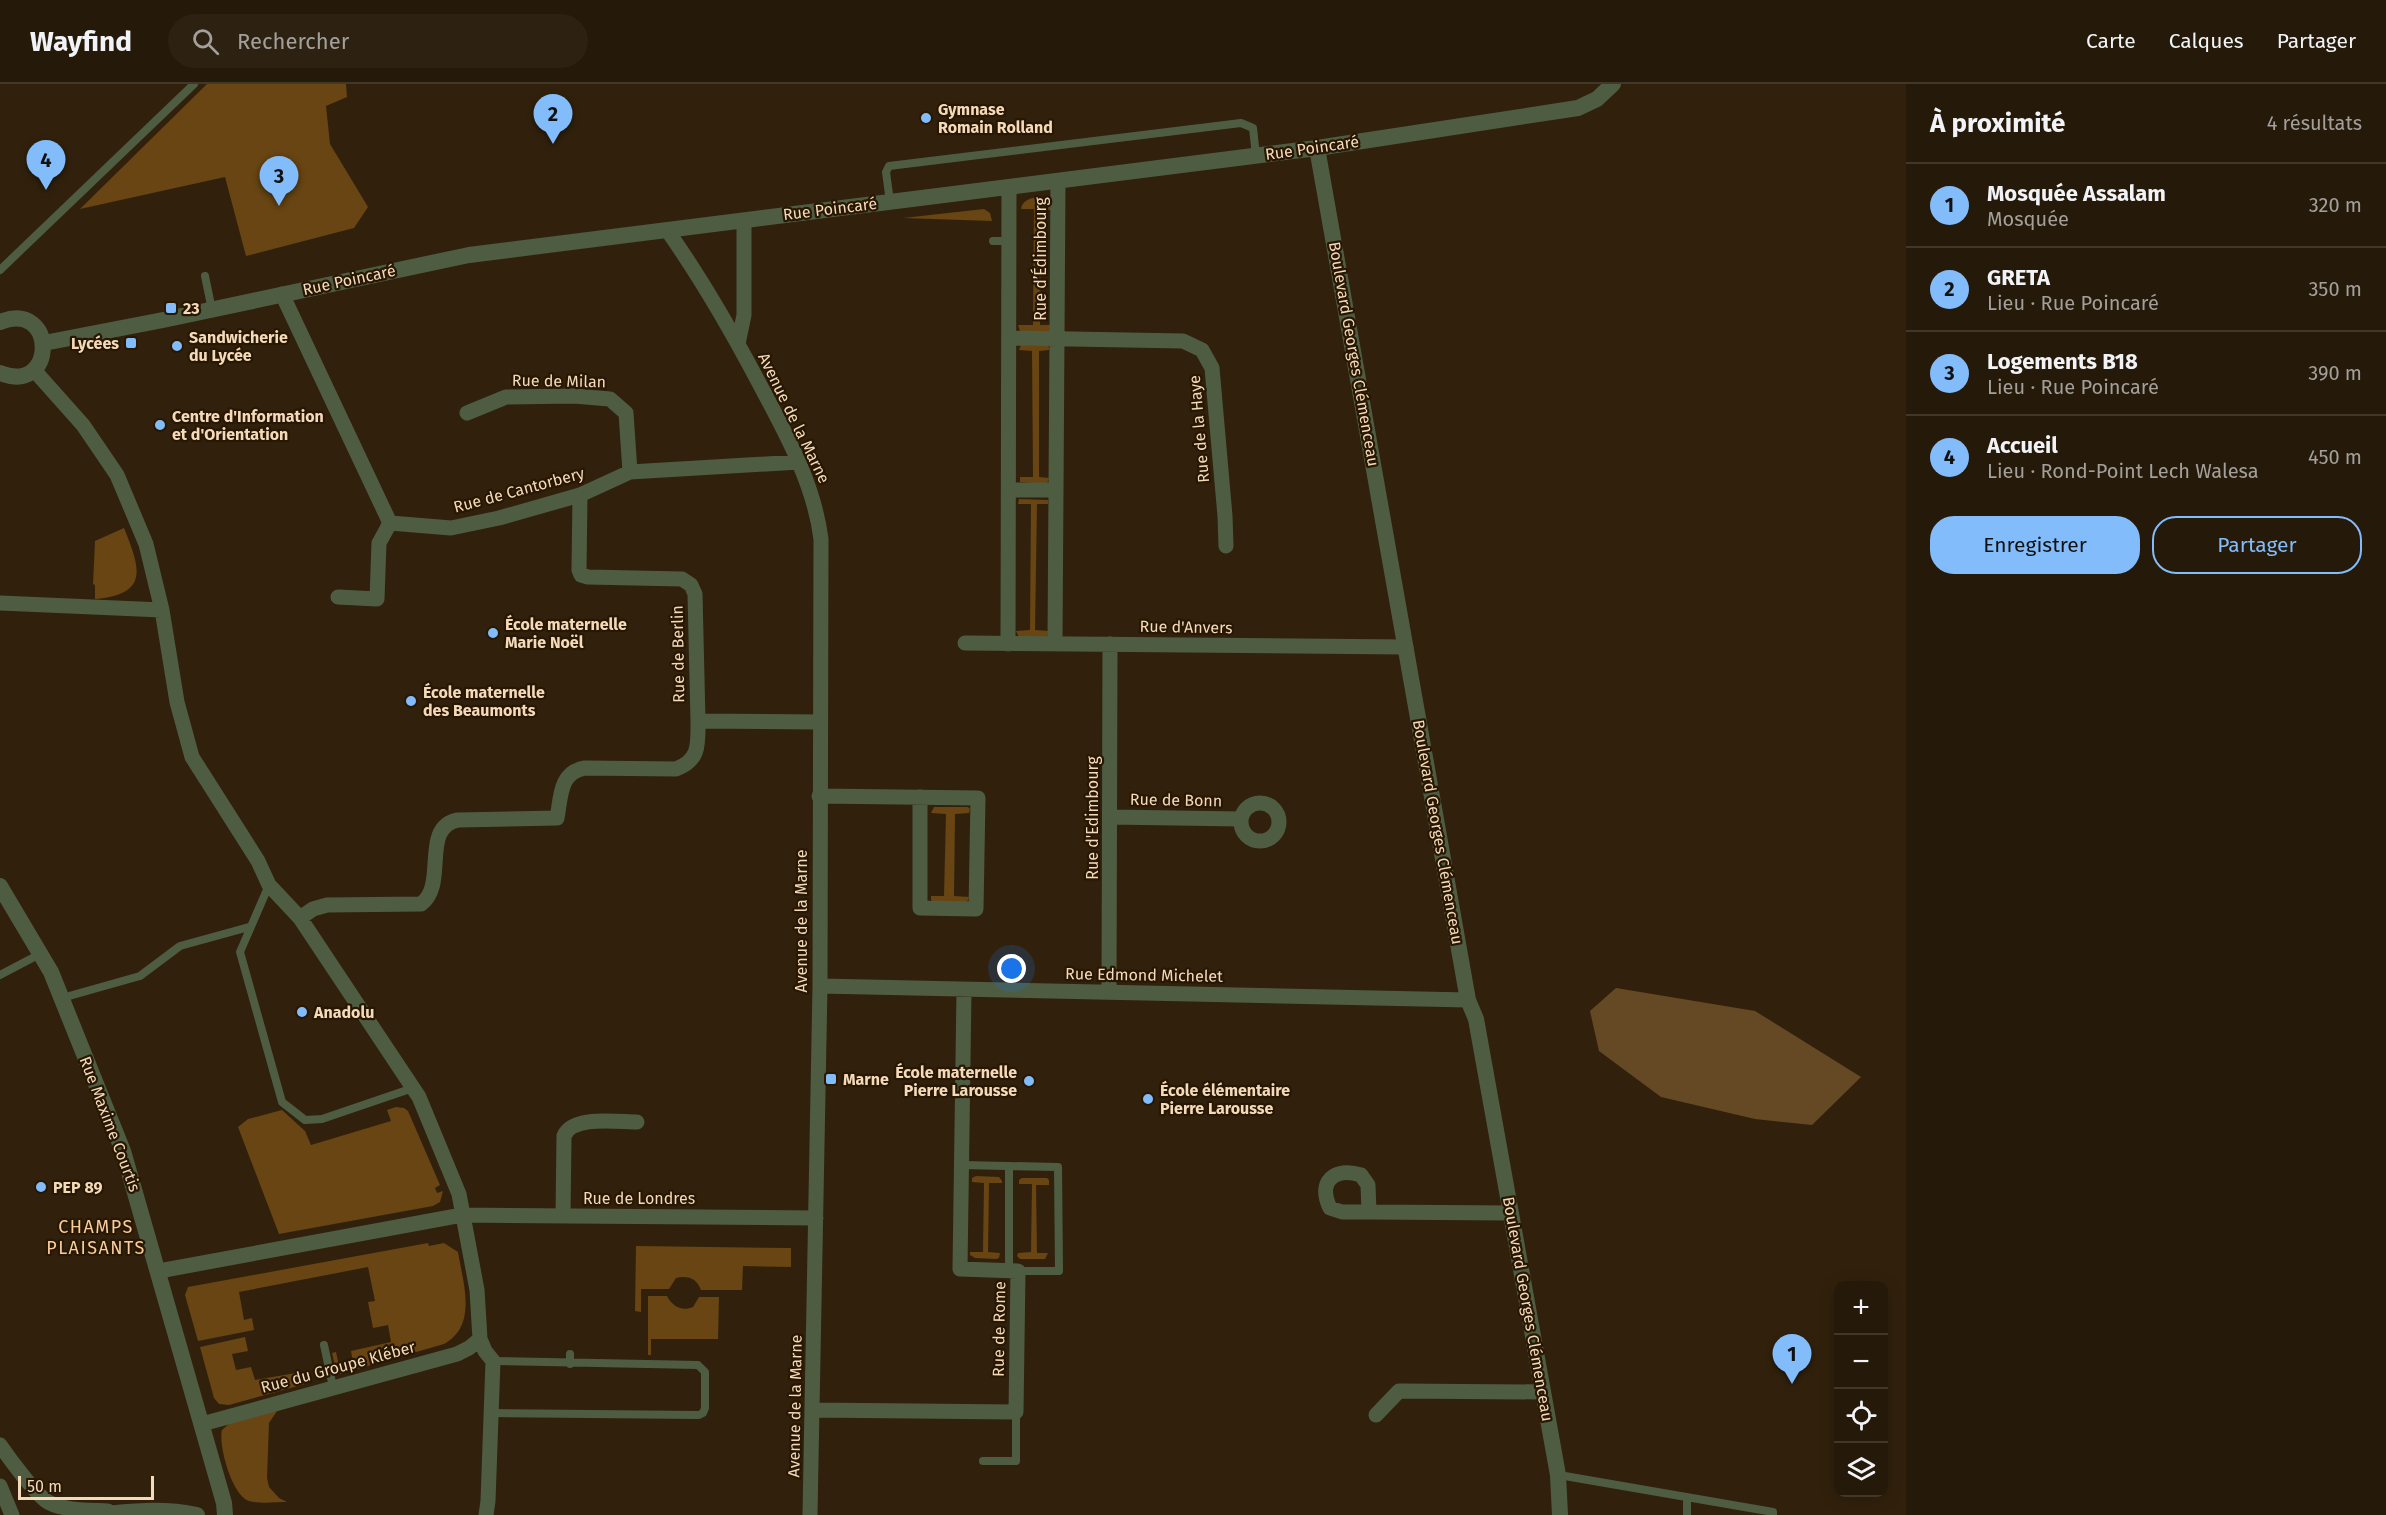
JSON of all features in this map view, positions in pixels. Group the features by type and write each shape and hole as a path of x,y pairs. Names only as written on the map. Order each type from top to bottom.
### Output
{"street":[{"name":"Rue Poincaré","path":"44,343 469,255 1317,148 1578,108 1597,99 1613,84"},
{"name":"Boulevard Georges Clémenceau","path":"1317,148 1468,1000 1476,1020 1558,1475 1560,1515"},
{"name":"Rue d’Édimbourg","path":"1054,644 1058,181"},
{"name":"Rue d’Édimbourg","path":"1008,644 1009,187"},
{"name":"Avenue de la Marne","path":"738,344 744,315 744,220"},
{"name":"Avenue de la Marne","path":"667,230 695,271 738,344 799,462 812,498 821,539 820,986 810,1515"},
{"path":"282,294 389,525 380,543 377,599 338,597"},
{"path":"0,322 18,318 27,321 35,326 44,343 44,353 34,370 18,377 0,373"},
{"name":"Rue d’Édimbourg","path":"1009,338 1057,338"},
{"name":"Rue de la Haye","path":"1057,338 1183,341 1202,350 1212,368 1226,546"},
{"path":"34,370 83,425 117,475 146,544 162,610 177,702 192,757 258,861 269,885 300,918 419,1097 459,1194 477,1290 480,1339 485,1352 493,1361 486,1515"},
{"name":"Rue de Milan","path":"467,413 506,397 574,396 610,399 626,413 630,471"},
{"name":"Rue de Cantorbery","path":"389,525 451,528 499,518 580,495 630,471 799,462"},
{"path":"1010,490 1056,490"},
{"name":"Rue de Berlin","path":"580,495 579,570 581,575 682,579 691,585 695,594 698,721 820,722"},
{"path":"0,603 162,610"},
{"name":"Rue d'Anvers","path":"965,643 1406,647"},
{"name":"Rue d'Edimbourg","path":"1109,992 1110,644"},
{"path":"300,918 313,909 327,905 421,904 430,895 439,832 447,824 458,820 556,818 564,780 574,771 585,768 676,769 688,764 695,756 698,721"},
{"path":"819,796 920,797 978,798 976,909 920,908 920,797"},
{"name":"Rue de Bonn","path":"1110,816 1241,819"},
{"name":"Rue Maxime Courtis","path":"0,886 51,972 123,1151 202,1424 224,1503 225,1515"},
{"name":"Rue Edmond Michelet","path":"820,986 1468,1000"},
{"name":"Rue de Rome","path":"964,990 960,1269 1014,1271 1016,1412"},
{"path":"563,1215 564,1136 567,1129 579,1122 638,1122"},
{"path":"1369,1212 1510,1213"},
{"name":"Rue de Londres","path":"159,1271 462,1215 816,1218"},
{"name":"Rue du Groupe Kléber","path":"202,1424 457,1354 480,1339"},
{"path":"1376,1415 1399,1391 1543,1392"},
{"path":"812,1410 1016,1412"},
{"path":"0,1445 47,1508 179,1511 197,1515"},
{"path":"0,1486 12,1515"},
{"path":"96,1515 129,1511"}],"lane":[{"path":"0,270 194,84"},
{"path":"890,202 886,172 890,166 1241,123 1253,128 1256,156"},
{"path":"993,241 1009,241"},
{"path":"205,276 212,310"},
{"path":"269,885 240,952 282,1102 305,1120 322,1119 413,1088"},
{"path":"62,998 140,976 180,946 249,927"},
{"path":"0,975 40,954"},
{"path":"962,1166 1009,1166 1058,1167 1059,1271 1014,1271 1009,1166"},
{"path":"324,1345 333,1387"},
{"path":"570,1354 570,1364"},
{"path":"491,1413 699,1415 705,1408 705,1372 698,1365 493,1361"},
{"path":"983,1461 1016,1461 1016,1412"},
{"path":"1558,1475 1773,1512 1773,1515"},
{"path":"1687,1497 1687,1515"}],"shaded area":[{"path":"207,84 346,84 347,97 326,106 330,144 368,207 354,228 246,256 225,177 80,209"},
{"path":"1036,197 1047,200 1052,210 1041,210 1040,325 1051,325 1050,331 1020,331 1018,325 1033,325 1034,209 1021,209 1024,202"},
{"path":"984,209 990,213 992,221 903,218"},
{"path":"1021,345 1049,347 1049,350 1039,351 1039,477 1049,478 1047,484 1020,482 1020,477 1033,477 1032,351 1019,350"},
{"path":"1019,499 1048,500 1048,504 1037,504 1035,630 1049,631 1047,637 1019,637 1016,631 1030,630 1031,504 1018,504"},
{"path":"124,528 136,567 133,585 113,596 95,599 95,585 93,584 95,541"},
{"path":"934,807 968,807 970,809 969,813 955,814 954,896 969,897 967,902 934,902 931,900 931,896 944,896 946,814 931,813"},
{"path":"1616,988 1755,1011 1861,1077 1812,1125 1755,1119 1661,1097 1599,1051 1590,1011"},
{"path":"396,1107 408,1111 440,1185 435,1188 437,1193 443,1191 440,1202 433,1206 279,1234 238,1127 248,1119 282,1110 305,1131 311,1145 391,1121 387,1110"},
{"path":"976,1176 999,1177 1002,1181 1002,1183 989,1183 988,1252 1000,1253 999,1258 996,1259 975,1258 970,1255 970,1252 983,1252 984,1183 972,1182 972,1178"},
{"path":"1022,1178 1047,1178 1049,1180 1049,1185 1036,1185 1037,1253 1048,1253 1045,1259 1020,1259 1017,1256 1018,1253 1031,1252 1032,1184 1019,1184"},
{"path":"428,1243 429,1246 444,1243 458,1252 463,1277 465,1315 455,1336 444,1344 340,1374 339,1370 336,1370 332,1353 336,1352 339,1366 353,1363 351,1351 391,1342 388,1325 373,1328 368,1302 375,1301 368,1267 239,1292 244,1320 252,1318 254,1330 198,1341 185,1295 188,1287"},
{"path":"636,1246 791,1248 791,1267 743,1266 742,1290 701,1290 691,1278 676,1278 669,1289 641,1289 641,1312 635,1311"},
{"path":"648,1296 667,1296 672,1303 685,1309 693,1307 699,1297 719,1297 718,1339 651,1339 651,1355 648,1355"},
{"path":"245,1337 248,1351 232,1354 236,1370 251,1367 255,1380 296,1373 298,1381 305,1384 229,1405 219,1404 214,1398 200,1347"},
{"path":"279,1408 269,1423 267,1478 269,1487 279,1498 287,1502 249,1501 237,1490 232,1480 224,1458 222,1430 231,1422"}],"place":[{"name":"Gymnase Romain Rolland","path":"926,118"},
{"name":"GRETA","path":"553,144"},
{"name":"Accueil","path":"46,190"},
{"name":"Logements B18","path":"279,206"},
{"name":"23","path":"171,308"},
{"name":"Lycées","path":"131,343"},
{"name":"Sandwicherie du Lycée","path":"177,346"},
{"name":"Centre d'Information et d'Orientation","path":"160,425"},
{"name":"École maternelle Marie Noël","path":"493,633"},
{"name":"École maternelle des Beaumonts","path":"411,701"},
{"name":"Anadolu","path":"302,1012"},
{"name":"Marne","path":"831,1079"},
{"name":"École maternelle Pierre Larousse","path":"1029,1081"},
{"name":"École élémentaire Pierre Larousse","path":"1148,1099"},
{"name":"PEP 89","path":"41,1187"},
{"name":"Mosquée Assalam","path":"1792,1384"}],"district":[{"name":"CHAMPS PLAISANTS","path":"96,1237"}]}
